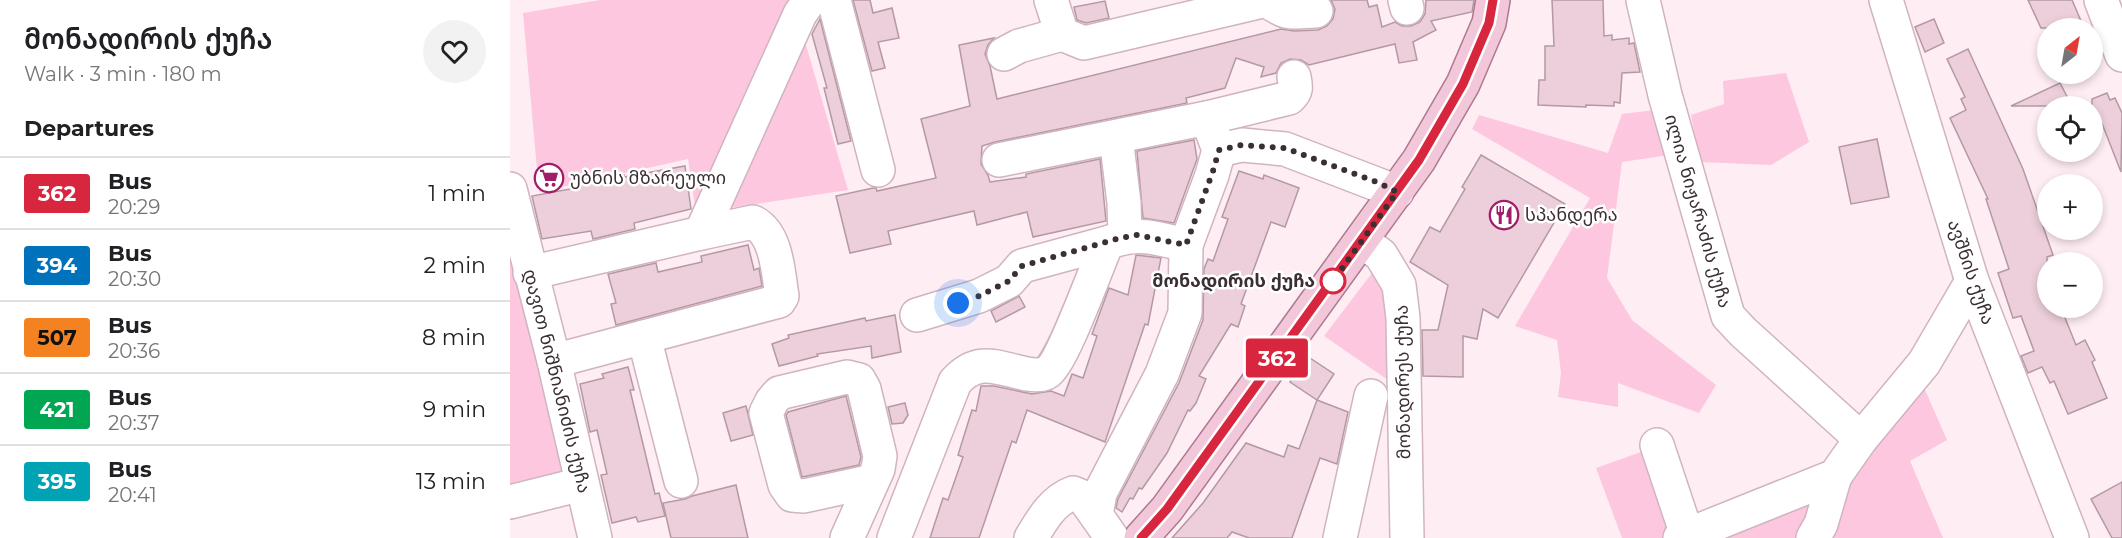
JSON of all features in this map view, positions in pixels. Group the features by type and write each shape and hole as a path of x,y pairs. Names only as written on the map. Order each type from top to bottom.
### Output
{"main road":[{"path":"1141,538 1167,509 1419,160 1463,84 1489,23 1493,0"}],"street":[{"path":"700,233 800,14 810,0"},
{"path":"834,0 878,170"},
{"path":"1051,0 1062,34"},
{"path":"1004,54 1019,46 1062,34 1084,44 1267,0 1280,10 1289,13 1316,11"},
{"name":"ილია ნიჟარაძის ქუჩა","path":"1642,0 1665,95 1728,316 1743,333 1861,439"},
{"name":"ავშნის ქუჩა","path":"1886,0 1972,281 2072,538"},
{"path":"2101,0 2122,55"},
{"path":"999,160 1207,118 1289,98 1296,88 1294,77"},
{"path":"1104,527 1100,493 1161,374 1185,313 1186,245 1219,150 1207,118"},
{"path":"894,538 955,382 964,372 980,365 1035,376 1046,373 1052,367 1116,240 1124,203 1116,136"},
{"path":"1219,150 1242,145 1285,148 1397,192"},
{"name":"დავით ნიშნიანიძის ქუჩა","path":"510,189 554,361 595,538"},
{"path":"530,273 753,222 761,226 774,249 782,296 779,301 554,361"},
{"path":"917,315 979,296 1009,281 1022,266 1116,240 1137,235 1186,245"},
{"name":"მონადირეს ქუჩა","path":"1362,242 1381,255 1399,285 1403,318 1407,538"},
{"path":"1813,538 1821,524 1835,476 1861,439 1924,363 1972,281"},
{"path":"644,337 681,481"},
{"path":"1340,538 1371,396"},
{"path":"1657,445 1683,536 1835,476"},
{"path":"847,538 872,481"},
{"path":"510,502 582,484"},
{"path":"1031,538 1060,498 1072,493 1083,498 1104,527"}],"shaded area":[{"path":"600,0 793,0 848,190 696,213 688,159 539,192 523,13"},
{"path":"1786,73 1809,142 1771,165 1700,162 1691,115 1724,104 1723,81"},
{"path":"1663,109 1675,154 1622,162 1607,278 1632,320 1716,385 1699,413 1618,383 1618,407 1558,397 1561,373 1557,340 1515,326 1590,198 1472,129 1479,115 1608,153 1622,114"},
{"path":"510,245 579,496 510,513"},
{"path":"1372,273 1383,284 1388,380 1324,336"},
{"path":"1922,383 1947,440 1910,461 1943,538 1701,538 1836,484"},
{"path":"1652,448 1677,533 1666,538 1622,538 1596,468"}],"building":[{"path":"853,0 870,0 873,13 892,8 899,38 878,42 885,68 872,71"},
{"path":"1331,0 1367,0 1369,7 1377,5 1382,27 1395,22 1402,26 1411,26 1420,22 1425,14 1426,0 1474,0 1472,12 1431,21 1436,30 1413,42 1417,60 1399,63 1395,44 1309,65 1301,60 1290,59 1281,63 1276,73 1261,77 1264,67 1236,58 1225,88 1186,98 1187,103 982,146 981,164 990,182 1026,177 1026,174 1100,159 1106,221 1033,237 1027,212 977,225 974,211 888,231 891,244 850,253 836,196 873,188 877,191 936,178 921,119 970,106 959,45 994,38 985,54 997,99 1281,29 1318,30 1327,26 1333,19 1335,9"},
{"path":"1552,0 1603,0 1604,36 1612,35 1612,40 1629,38 1629,44 1634,43 1640,72 1622,73 1620,103 1614,102 1614,106 1586,105 1586,107 1538,105 1539,80 1545,80 1545,46 1554,46"},
{"path":"2028,0 2072,0 2080,18 2037,18"},
{"path":"1105,1 1109,18 1086,23 1077,20 1074,7"},
{"path":"820,19 851,141 838,144 824,88 827,88 812,34"},
{"path":"1934,19 1944,43 1925,52 1915,27"},
{"path":"1968,49 2023,169 2037,209 2037,240 2048,240 2052,252 2037,252 2037,318 2065,318 2076,345 2085,340 2095,360 2092,362 2107,398 2068,414 2054,381 2050,383 2042,367 2028,373 2021,356 2034,351 2021,316 2013,318 1998,273 2009,269 1986,199 1988,199 1950,118 1966,110 1961,99 1965,97 1947,59"},
{"path":"2058,84 2061,84 2067,96 2037,96 2037,106 2011,106"},
{"path":"2107,93 2110,100 2115,98 2122,113 2121,172 2103,126 2103,96 2100,96"},
{"path":"1877,139 1889,197 1851,204 1839,147"},
{"path":"1194,140 1197,159 1174,223 1143,218 1137,151"},
{"path":"1481,155 1565,204 1498,318 1483,309 1477,339 1463,336 1463,377 1423,376 1422,330 1438,330 1448,285 1410,262 1430,227 1440,232 1465,189 1462,187"},
{"path":"685,166 691,209 634,223 635,229 593,239 591,231 542,239 532,196 581,187 580,185 609,177 609,179 624,175 624,177"},
{"path":"1239,171 1263,179 1264,175 1299,188 1285,227 1271,222 1241,304 1245,306 1238,327 1231,324 1199,376 1206,379 1196,403 1190,411 1188,410 1167,453 1142,489 1139,488 1133,499 1130,498 1122,512 1116,508 1118,499 1179,383 1203,320 1204,269 1208,259 1213,261 1228,219 1222,217"},
{"path":"748,245 754,270 759,268 762,286 616,325 611,304 616,303 608,274 656,263 658,272 702,262 701,256"},
{"path":"1136,255 1161,258 1148,325 1145,324 1105,442 1027,410 1016,443 1012,441 979,538 930,538 943,498 948,500 963,457 958,455 972,410 976,411 981,386 994,386 1032,394 1051,391 1064,396 1072,374 1083,378 1097,336 1092,334 1109,288 1128,295"},
{"path":"1019,296 1025,307 996,322 991,311"},
{"path":"895,315 901,352 872,358 871,346 817,354 818,356 779,366 772,344 789,338 788,335 865,318 866,321"},
{"path":"1307,356 1334,374 1317,400 1290,382"},
{"path":"628,367 634,390 630,390 655,494 659,493 665,516 638,522 636,517 612,523 601,475 607,474 597,430 590,432 580,384 604,378 602,374"},
{"path":"846,396 861,457 859,465 802,477 786,415 788,412"},
{"path":"1317,400 1348,412 1337,464 1320,458 1292,538 1249,538 1232,532 1227,538 1172,538 1203,503 1246,443 1284,457 1288,445 1299,449"},
{"path":"905,403 908,415 903,423 892,424 888,407"},
{"path":"746,406 753,435 731,441 723,413"},
{"path":"2122,482 2122,538 2112,538 2091,499"},
{"path":"736,485 748,538 671,538 663,503"}],"bus line":[{"name":"362","path":"1141,538 1167,509 1419,160 1463,84 1489,23 1493,0"}],"place":[{"name":"უბნის მზარეული","path":"549,178"},
{"name":"სპანდერა","path":"1504,215"},
{"name":"მონადირის ქუჩა","path":"1333,281"}],"route":[{"path":"958,303 979,296 1009,281 1022,266 1120,238 1137,235 1186,245 1219,150 1242,145 1285,148 1397,192 1333,281"}]}
